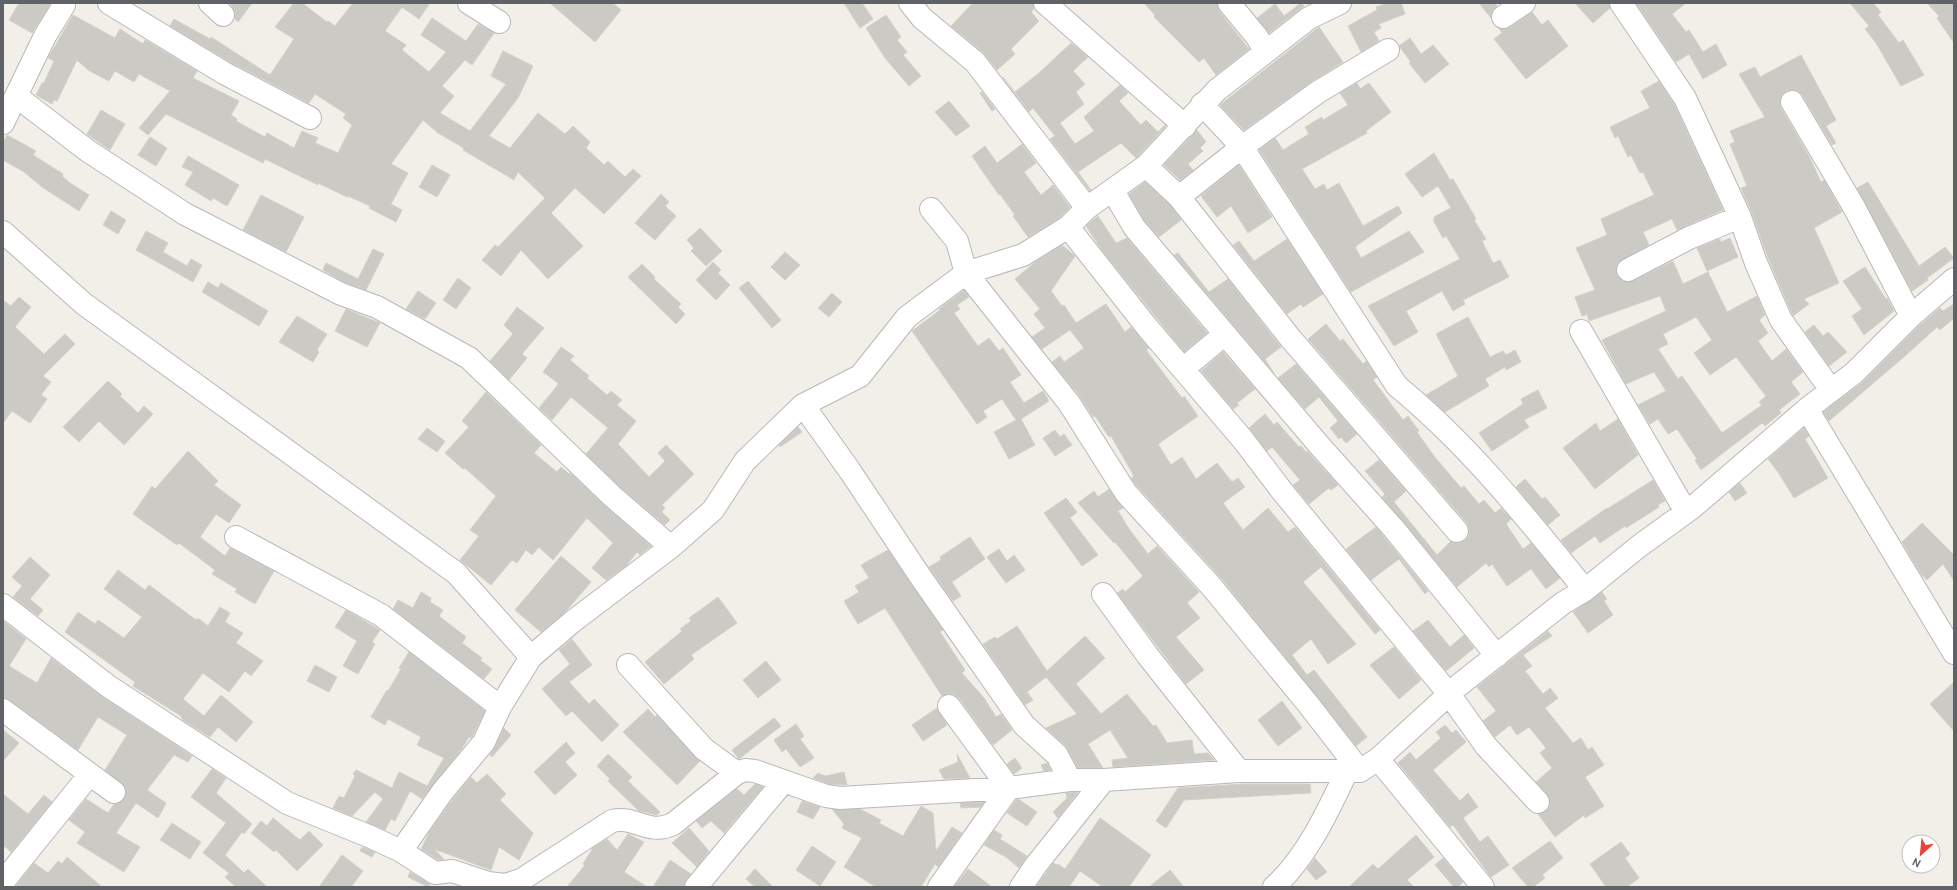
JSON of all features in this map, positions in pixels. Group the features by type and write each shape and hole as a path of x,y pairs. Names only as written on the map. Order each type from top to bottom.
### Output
{"street":[{"path":"109,3 224,73 310,118"},
{"path":"469,3 499,22"},
{"path":"910,3 922,18 975,62 1087,208"},
{"path":"1044,3 1185,126"},
{"path":"1229,3 1257,37 1265,51"},
{"path":"401,851 443,791 484,742 500,707 531,657 572,622 671,547 713,510 745,461 803,405 860,376 907,317 966,273 1023,255 1068,227 1087,208 1113,191 1146,166 1185,126 1202,104 1216,90 1309,18 1340,3"},
{"path":"1503,17 1524,3"},
{"path":"1621,3 1685,98 1740,217 1756,263 1781,320 1831,390"},
{"path":"3,123 45,36 64,5"},
{"path":"1179,197 1242,146 1318,92 1388,50"},
{"path":"16,96 88,151 185,214 341,294 377,307 468,358 612,496 671,547"},
{"path":"1792,102 1854,207 1911,316"},
{"path":"1202,104 1242,146 1397,386 1421,406 1473,458 1528,520 1585,590"},
{"path":"1146,166 1179,197 1292,339 1457,531"},
{"path":"1113,191 1134,227 1319,445 1394,529 1497,656"},
{"path":"931,209 957,241 966,273 1069,403 1126,493 1216,592 1308,704 1353,771"},
{"path":"1628,270 1689,238 1740,217"},
{"path":"1068,227 1449,694 1486,746 1538,802"},
{"path":"3,232 84,304 456,573 531,657"},
{"path":"3,604 108,686 287,803 371,836 401,851 446,879 505,885 521,880 612,821 621,819 654,829 664,828 673,824 737,774 745,770 755,771 826,796 840,798 1009,788 1070,780 1104,780 1239,771 1353,771 1378,759 1449,694 1563,603 1585,590 1638,547 1686,512 1808,409 1854,373 1911,316 1954,279"},
{"path":"1580,331 1686,512"},
{"path":"1183,369 1225,334"},
{"path":"803,405 850,470 920,576 1024,725 1057,755 1070,780"},
{"path":"1808,409 1954,653"},
{"path":"236,537 381,615 500,707"},
{"path":"1104,594 1148,656 1239,771"},
{"path":"628,665 704,749 737,774"},
{"path":"949,706 1009,788"},
{"path":"3,710 114,792"},
{"path":"1378,759 1483,887"},
{"path":"1274,887 1284,879 1318,830 1353,771"},
{"path":"3,882 90,774"},
{"path":"1021,887 1036,865 1104,780"},
{"path":"696,887 784,782"},
{"path":"939,887 1009,788"}],"building":[{"path":"19,3 51,3 32,33 9,20"},
{"path":"230,3 252,3 238,22 235,19 235,12"},
{"path":"294,3 302,3 327,22 328,21 335,26 353,3 430,3 419,19 402,7 385,31 406,45 402,50 429,72 446,52 421,35 432,18 466,41 478,24 494,33 472,65 465,60 442,86 454,96 440,113 470,131 506,84 491,76 503,51 533,66 518,98 489,136 510,148 538,113 565,134 573,126 590,142 586,148 604,165 608,161 625,177 633,169 641,176 604,214 575,188 551,213 583,246 548,279 521,250 501,276 482,260 495,245 498,247 545,198 518,172 514,180 463,150 464,148 438,133 423,120 391,164 408,173 391,204 402,210 396,222 369,208 370,206 318,183 318,185 265,159 263,163 166,114 148,135 139,128 170,91 139,74 134,82 115,71 109,81 88,70 77,60 57,101 54,100 52,104 36,95 42,83 44,83 54,61 48,58 73,15 115,38 120,29 143,44 145,40 197,71 193,78 239,101 231,115 237,119 236,121 265,137 267,133 294,148 302,131 318,138 315,143 338,153 352,125 343,118 346,114 315,94 309,103 230,62 170,26 174,19 210,39 211,37 270,75 294,39 275,27"},
{"path":"550,3 613,3 621,10 595,42"},
{"path":"844,3 862,3 873,19 860,28"},
{"path":"973,3 1033,3 1034,9 1031,12 1039,21 1011,49 1015,54 997,70 983,52 951,26"},
{"path":"1144,3 1217,3 1219,11 1249,49 1216,75 1204,58 1199,62 1154,17 1155,15"},
{"path":"1301,3 1304,6 1269,33 1257,18 1275,4 1284,16"},
{"path":"1388,3 1401,3 1405,14 1379,24 1381,28 1374,32 1379,41 1361,52 1348,26 1377,10 1376,7"},
{"path":"1479,3 1495,3 1497,6 1492,11 1491,18"},
{"path":"1575,3 1609,3 1610,8 1593,23"},
{"path":"1636,3 1686,3 1672,14 1686,32 1689,30 1703,52 1716,44 1727,65 1703,79 1689,54 1676,62"},
{"path":"1850,3 1873,3 1881,12 1878,15 1899,43 1903,40 1924,75 1901,86 1876,43 1865,29 1869,26"},
{"path":"1927,3 1954,3 1954,43 1937,18 1939,16"},
{"path":"1532,12 1542,25 1548,20 1568,46 1526,79 1494,39 1502,33 1499,28 1504,29 1510,27"},
{"path":"886,15 901,37 897,40 907,52 903,55 921,76 909,86 885,58 866,28"},
{"path":"1319,27 1343,62 1311,82 1244,130 1220,105"},
{"path":"1410,38 1421,54 1433,45 1449,64 1425,83 1409,63 1411,62 1399,46"},
{"path":"1071,43 1088,57 1073,71 1085,84 1076,92 1084,104 1060,123 1075,144 1094,131 1084,117 1120,85 1128,93 1119,101 1141,125 1146,120 1158,132 1165,125 1166,126 1136,158 1121,143 1078,172 1091,190 1090,191 1050,139 1055,136 1033,108 1029,112 1003,77 1015,92 1039,73"},
{"path":"1801,55 1836,120 1826,126 1836,143 1832,145 1803,96 1798,91 1786,91 1781,96 1781,108 1810,158 1821,182 1824,180 1842,212 1814,228 1839,283 1804,299 1809,304 1793,316 1768,258 1752,213 1741,188 1747,186 1730,144 1735,142 1730,131 1765,117 1739,74 1755,67 1760,77"},
{"path":"1659,81 1674,104 1723,210 1677,230 1672,219 1643,232 1649,245 1618,263 1616,269 1617,275 1622,281 1633,281 1673,261 1683,284 1708,272 1727,312 1757,296 1765,315 1759,320 1768,333 1758,341 1772,361 1786,349 1803,372 1791,382 1800,394 1779,410 1781,413 1765,426 1762,423 1701,470 1695,460 1697,459 1677,429 1668,434 1658,419 1650,424 1638,405 1666,391 1654,372 1626,384 1602,340 1666,311 1660,296 1589,321 1587,314 1582,316 1575,297 1595,290 1576,248 1607,235 1601,219 1654,195 1643,172 1640,173 1631,155 1628,157 1618,136 1615,138 1610,127 1650,108 1641,91","holes":["1696,317 1712,340 1694,353 1710,375 1736,357 1766,396 1759,402 1762,405 1722,433 1682,376 1678,379 1658,349 1668,344 1663,334"]},
{"path":"1357,83 1360,89 1369,83 1391,112 1366,131 1367,133 1302,169 1315,189 1324,184 1327,190 1339,183 1363,226 1398,206 1402,213 1355,247 1361,258 1409,231 1424,252 1351,292 1259,150 1275,138 1283,150 1309,134 1305,127 1322,117 1323,120 1348,105 1340,93"},
{"path":"982,92 995,109 992,111 980,93"},
{"path":"949,101 970,126 956,136 935,112"},
{"path":"101,110 125,124 110,150 87,134"},
{"path":"1197,130 1206,142 1200,148 1203,151 1188,164 1193,170 1180,180 1164,165"},
{"path":"7,135 36,151 33,155 63,174 62,176 70,183 89,195 79,211 42,187 24,172 3,160 3,143"},
{"path":"150,137 167,148 156,166 138,155"},
{"path":"1022,144 1036,163 1024,172 1041,195 1053,185 1070,207 1059,218 1028,237 1013,216 1015,215 972,156 985,146 997,163"},
{"path":"1434,153 1450,180 1453,179 1476,219 1474,220 1486,239 1482,241 1493,263 1500,260 1509,277 1463,300 1465,304 1453,311 1442,291 1406,311 1418,332 1394,346 1368,306 1460,259 1446,236 1443,238 1434,222 1434,217 1451,208 1438,186 1422,197 1405,174"},
{"path":"188,156 239,185 227,206 213,198 211,201 185,185 193,172 182,167"},
{"path":"432,165 450,175 437,197 419,187"},
{"path":"1239,165 1272,217 1248,233 1231,206 1217,217 1201,196"},
{"path":"1145,182 1170,205 1181,220 1159,237 1144,220 1129,194"},
{"path":"1868,182 1919,266 1945,247 1954,258 1927,278 1928,280 1912,291 1857,188"},
{"path":"661,194 669,202 665,206 676,216 655,240 635,223"},
{"path":"261,195 304,217 286,252 243,230"},
{"path":"111,211 126,220 118,234 103,225"},
{"path":"1098,216 1116,243 1127,238 1207,333 1184,352 1101,249 1086,226"},
{"path":"700,228 722,251 706,266 691,251 694,248 687,240"},
{"path":"146,231 168,243 163,252 187,266 191,259 202,265 193,282 136,250"},
{"path":"1730,238 1738,257 1707,271 1697,248 1720,239 1721,242"},
{"path":"1287,239 1323,294 1303,307 1301,304 1287,314 1233,245 1239,241 1254,261"},
{"path":"1062,245 1075,256 1051,291 1062,306 1064,305 1076,323 1106,304 1125,332 1131,327 1149,348 1146,350 1182,398 1184,396 1198,416 1158,444 1171,465 1182,457 1196,479 1217,463 1232,482 1238,478 1245,487 1223,503 1243,530 1268,508 1288,532 1295,527 1380,630 1375,634 1321,567 1303,582 1356,644 1328,664 1311,639 1292,655 1307,675 1314,670 1367,737 1356,746 1221,578 1131,478 1134,476 1111,436 1109,437 1095,416 1093,417 1079,395 1052,362 1060,356 1064,362 1084,348 1070,330 1042,349 1032,337 1045,328 1034,314 1040,309 1015,279 1034,263"},
{"path":"373,249 384,254 366,290 346,283 323,270 326,263 358,279"},
{"path":"785,252 800,265 785,280 771,267"},
{"path":"1178,253 1209,292 1228,279 1281,347 1265,359 1274,373 1174,255"},
{"path":"713,262 721,270 718,273 730,285 716,300 696,280"},
{"path":"642,264 655,277 654,279 681,304 678,307 685,314 676,324 628,277"},
{"path":"1865,267 1886,299 1887,298 1894,311 1864,335 1852,316 1862,309 1843,281"},
{"path":"458,278 471,288 456,309 443,300"},
{"path":"748,281 781,320 772,328 739,288"},
{"path":"208,282 218,288 221,283 268,311 259,326 202,292"},
{"path":"964,290 969,297 957,305 960,309 954,313 978,346 989,338 999,351 1003,348 1021,375 1010,382 1024,403 1043,391 1049,401 1021,419 1035,445 1009,459 994,432 1016,420 1002,399 983,411 987,417 977,424 912,331"},
{"path":"418,291 436,303 425,319 406,309"},
{"path":"832,293 842,302 829,317 818,308"},
{"path":"19,297 31,307 15,327 44,354 65,334 75,344 43,376 51,382 41,395 47,399 30,423 12,411 3,423 3,300 11,306"},
{"path":"1954,304 1954,318 1940,330 1937,327 1829,421 1823,412 1863,382 1920,325 1940,308 1943,311"},
{"path":"517,307 544,328 522,354 527,358 509,380 490,361 513,334 504,325"},
{"path":"346,309 380,323 367,347 335,331"},
{"path":"297,316 327,334 317,350 319,352 313,362 279,342"},
{"path":"1468,317 1490,357 1503,351 1506,355 1515,350 1521,362 1506,370 1505,367 1485,379 1489,386 1445,412 1426,395 1458,376 1436,334"},
{"path":"1326,324 1340,341 1343,339 1363,364 1366,361 1377,377 1373,380 1403,420 1408,416 1434,456 1461,488 1464,486 1479,504 1484,500 1495,513 1501,508 1511,519 1506,524 1523,549 1531,543 1560,578 1546,589 1531,569 1507,586 1492,564 1489,567 1486,563 1457,587 1382,497 1385,494 1365,471 1379,460 1406,491 1394,502 1437,555 1451,541 1459,543 1465,540 1469,535 1467,523 1308,339"},
{"path":"1814,325 1823,336 1828,332 1847,352 1829,366 1805,332"},
{"path":"561,347 574,356 570,360 589,376 587,378 607,395 611,391 622,400 617,405 636,421 618,444 649,477 665,461 658,453 666,445 694,474 662,505 665,508 662,512 670,520 665,525 620,487 586,454 608,428 571,397 552,420 539,408 557,386 558,383 543,372"},
{"path":"1223,352 1255,389 1237,403 1239,405 1233,409 1201,371"},
{"path":"1296,364 1357,434 1346,443 1341,437 1339,439 1330,428 1338,421 1319,397 1305,409 1278,378"},
{"path":"108,381 122,394 120,396 138,413 144,406 153,414 124,445 99,421 79,442 63,427"},
{"path":"1538,390 1547,408 1524,420 1529,427 1492,451 1479,433 1523,404 1521,399"},
{"path":"486,392 541,445 534,453 557,472 561,467 569,474 570,473 651,546 640,555 637,552 626,566 606,580 592,568 613,543 587,518 553,560 539,547 532,555 526,550 517,563 512,560 491,585 460,560 479,536 470,530 496,496 465,468 463,469 445,453 469,427 462,421"},
{"path":"1265,414 1274,425 1277,422 1299,447 1301,446 1306,452 1307,451 1338,485 1331,490 1329,488 1309,504 1293,485 1300,480 1272,447 1267,451 1249,428"},
{"path":"1618,419 1638,455 1595,489 1563,448 1596,423 1600,431"},
{"path":"798,427 802,432 780,447 779,445"},
{"path":"427,428 445,441 437,452 418,439"},
{"path":"1804,428 1809,436 1805,439 1828,478 1794,498 1768,459"},
{"path":"1055,430 1060,437 1064,434 1072,445 1055,456 1043,438"},
{"path":"188,451 218,481 214,485 241,505 229,523 216,514 200,537 225,556 230,548 274,571 255,604 235,592 237,589 212,574 215,570 179,543 177,545 133,514 152,486 155,489"},
{"path":"1525,479 1542,499 1545,497 1560,515 1548,525 1516,487"},
{"path":"1653,480 1665,501 1658,505 1659,507 1626,528 1625,526 1600,543 1595,536 1571,553 1561,540 1607,508"},
{"path":"1740,483 1747,493 1735,501 1729,492"},
{"path":"1109,489 1123,508 1118,511 1129,529 1148,554 1157,546 1199,592 1187,603 1200,618 1176,637 1204,670 1186,684 1117,593 1123,589 1125,592 1143,576 1115,542 1114,543 1078,503 1094,491 1098,497"},
{"path":"1066,498 1077,512 1070,518 1098,555 1082,566 1044,513"},
{"path":"1922,523 1954,555 1954,581 1943,564 1927,580 1921,574 1902,542"},
{"path":"1376,527 1428,591 1425,594 1399,559 1371,580 1346,549"},
{"path":"970,537 985,559 952,582 961,596 953,601 929,567 941,560 940,557"},
{"path":"999,549 1007,561 1014,555 1025,570 1006,583 987,557"},
{"path":"888,550 943,630 940,632 965,670 962,673 984,698 996,717 1001,714 1012,730 993,745 959,698 954,694 942,696 885,608 858,624 844,601 859,592 855,586 869,578 861,565"},
{"path":"561,556 591,582 566,611 541,632 515,610"},
{"path":"30,557 50,575 30,599 43,610 38,616 13,597 22,586 12,577"},
{"path":"118,570 145,590 149,585 196,620 198,618 208,626 220,607 230,613 225,622 243,633 236,643 263,661 251,676 245,671 229,692 203,673 183,699 204,716 221,695 253,722 236,742 218,727 210,737 183,720 181,716 133,686 135,682 65,632 78,612 95,624 98,620 124,638 142,617 104,589"},
{"path":"421,592 431,598 430,602 443,610 439,616 466,637 462,643 482,658 480,660 492,669 484,679 393,609 398,600 413,608"},
{"path":"1602,592 1607,599 1604,601 1613,615 1588,633 1573,612"},
{"path":"718,597 737,623 691,655 694,659 664,684 645,662 682,631 680,629 691,621 689,618"},
{"path":"346,610 380,630 372,642 375,644 358,674 343,666 357,641 335,627"},
{"path":"1428,620 1450,647 1464,635 1474,648 1446,671 1413,631"},
{"path":"3,621 26,639 9,666 37,683 51,658 101,696 192,756 188,762 174,755 147,790 166,803 158,818 136,803 116,833 140,847 124,872 77,843 85,832 69,820 86,799 108,813 114,804 119,803 124,799 126,793 125,787 105,770 127,735 98,717 78,750 10,700 3,698"},
{"path":"1017,626 1047,671 1085,636 1105,658 1076,684 1101,714 1127,694 1153,726 1156,725 1167,743 1192,740 1194,754 1208,753 1214,760 1113,767 1112,760 1128,758 1110,730 1088,744 1103,768 1078,768 1066,746 1046,728 1077,714 1046,677 1027,692 1033,700 1025,705 983,644 995,637 997,639"},
{"path":"1548,631 1552,636 1523,655 1532,666 1525,671 1543,694 1550,688 1558,698 1545,708 1573,743 1581,738 1588,750 1592,747 1604,765 1585,777 1604,806 1585,818 1584,815 1555,837 1538,814 1546,811 1550,805 1550,799 1547,794 1536,782 1552,768 1540,753 1546,748 1529,727 1517,735 1510,725 1495,737 1483,721 1496,711 1477,687"},
{"path":"572,639 592,665 569,682 589,704 594,699 619,725 602,742 572,711 566,716 542,689 570,664 559,650"},
{"path":"1394,647 1421,680 1399,699 1370,665"},
{"path":"409,652 485,711 471,738 469,737 461,750 422,799 410,791 395,821 391,819 385,830 366,822 383,799 375,792 352,816 333,808 339,796 344,798 355,776 353,774 356,770 392,788 399,772 427,786 444,758 417,745 421,737 388,719 385,725 371,717 401,669 399,668"},
{"path":"766,661 781,680 758,698 743,680"},
{"path":"315,665 337,677 329,692 307,681"},
{"path":"1954,682 1954,731 1930,704"},
{"path":"1282,701 1302,728 1278,746 1258,720"},
{"path":"937,708 947,725 923,741 912,725"},
{"path":"648,709 655,717 657,715 700,761 677,785 623,732"},
{"path":"774,718 781,726 739,759 732,750"},
{"path":"796,724 804,736 800,739 814,758 800,767 786,749 782,752 774,740"},
{"path":"1445,725 1452,733 1456,730 1466,742 1433,770 1460,801 1468,793 1478,807 1463,818 1480,842 1488,836 1509,865 1491,877 1453,825 1450,827 1398,763 1410,752 1416,760 1441,738 1436,732"},
{"path":"504,728 511,735 492,757 490,755"},
{"path":"3,730 19,743 3,761"},
{"path":"566,742 575,753 565,762 577,775 555,795 534,772"},
{"path":"608,754 632,777 628,781 660,812 657,815 639,811 608,781 610,779 597,766"},
{"path":"957,754 970,778 944,779 939,770 958,762"},
{"path":"1015,758 1022,768 1014,774 1007,764"},
{"path":"1047,763 1051,770 1044,771 1041,765"},
{"path":"212,769 226,778 216,793 252,824 244,834 242,832 225,855 244,873 248,869 267,887 236,887 225,877 229,873 203,853 226,823 191,797"},
{"path":"844,772 847,785 829,784 813,778 818,773 825,776"},
{"path":"487,774 506,794 500,800 533,833 519,860 499,847 491,870 434,849 444,859 438,860 421,849 430,831 471,777 477,783"},
{"path":"755,784 763,787 724,833 711,821 702,828 696,821 737,789 744,795"},
{"path":"1245,784 1310,784 1311,793 1184,800 1166,828 1156,821 1178,788"},
{"path":"1078,792 1058,818 1053,812 1067,798 1066,793"},
{"path":"3,794 28,814 44,795 52,802 11,852 3,845"},
{"path":"1018,799 1037,812 1027,826 1007,813"},
{"path":"802,801 820,807 813,819 797,812"},
{"path":"984,802 981,807 961,808 960,803"},
{"path":"921,806 933,813 936,851 952,827 962,833 938,867 935,864 921,887 876,887 844,867 862,838 842,828 844,824 832,809 860,809 881,820 879,823 903,836"},
{"path":"273,818 300,840 309,831 323,845 297,871 276,850 274,852 251,833 261,821 267,826"},
{"path":"1100,818 1151,855 1129,887 1103,887 1080,871 1069,887 1036,887 1053,863 1058,864 1065,869"},
{"path":"172,823 201,842 190,859 160,840"},
{"path":"689,828 709,851 697,867 672,843"},
{"path":"994,830 1002,835 1000,839 1027,856 1019,868 1006,857 984,845"},
{"path":"628,834 644,842 624,872 647,887 567,887 585,865 583,864 593,848 607,839 617,850"},
{"path":"1416,835 1434,857 1407,880 1414,887 1349,887 1373,864 1378,869"},
{"path":"1550,841 1563,858 1542,875 1545,878 1533,887 1528,887 1512,868"},
{"path":"1621,842 1630,854 1625,858 1639,878 1627,887 1606,887 1590,864"},
{"path":"812,846 836,862 820,886 796,870"},
{"path":"362,847 375,852 372,857 360,851"},
{"path":"342,855 363,871 351,887 319,887"},
{"path":"67,857 102,887 15,887 34,863 48,873 58,861 62,864"},
{"path":"1315,858 1327,872 1316,880 1307,869"},
{"path":"1443,858 1463,882 1458,887 1454,887 1435,865"},
{"path":"670,860 691,874 686,879 684,887 653,887"},
{"path":"755,869 773,887 755,887 746,879"},
{"path":"968,869 992,887 954,887"},
{"path":"1170,870 1184,887 1149,887"},
{"path":"410,872 430,884 428,887 408,877"}]}
